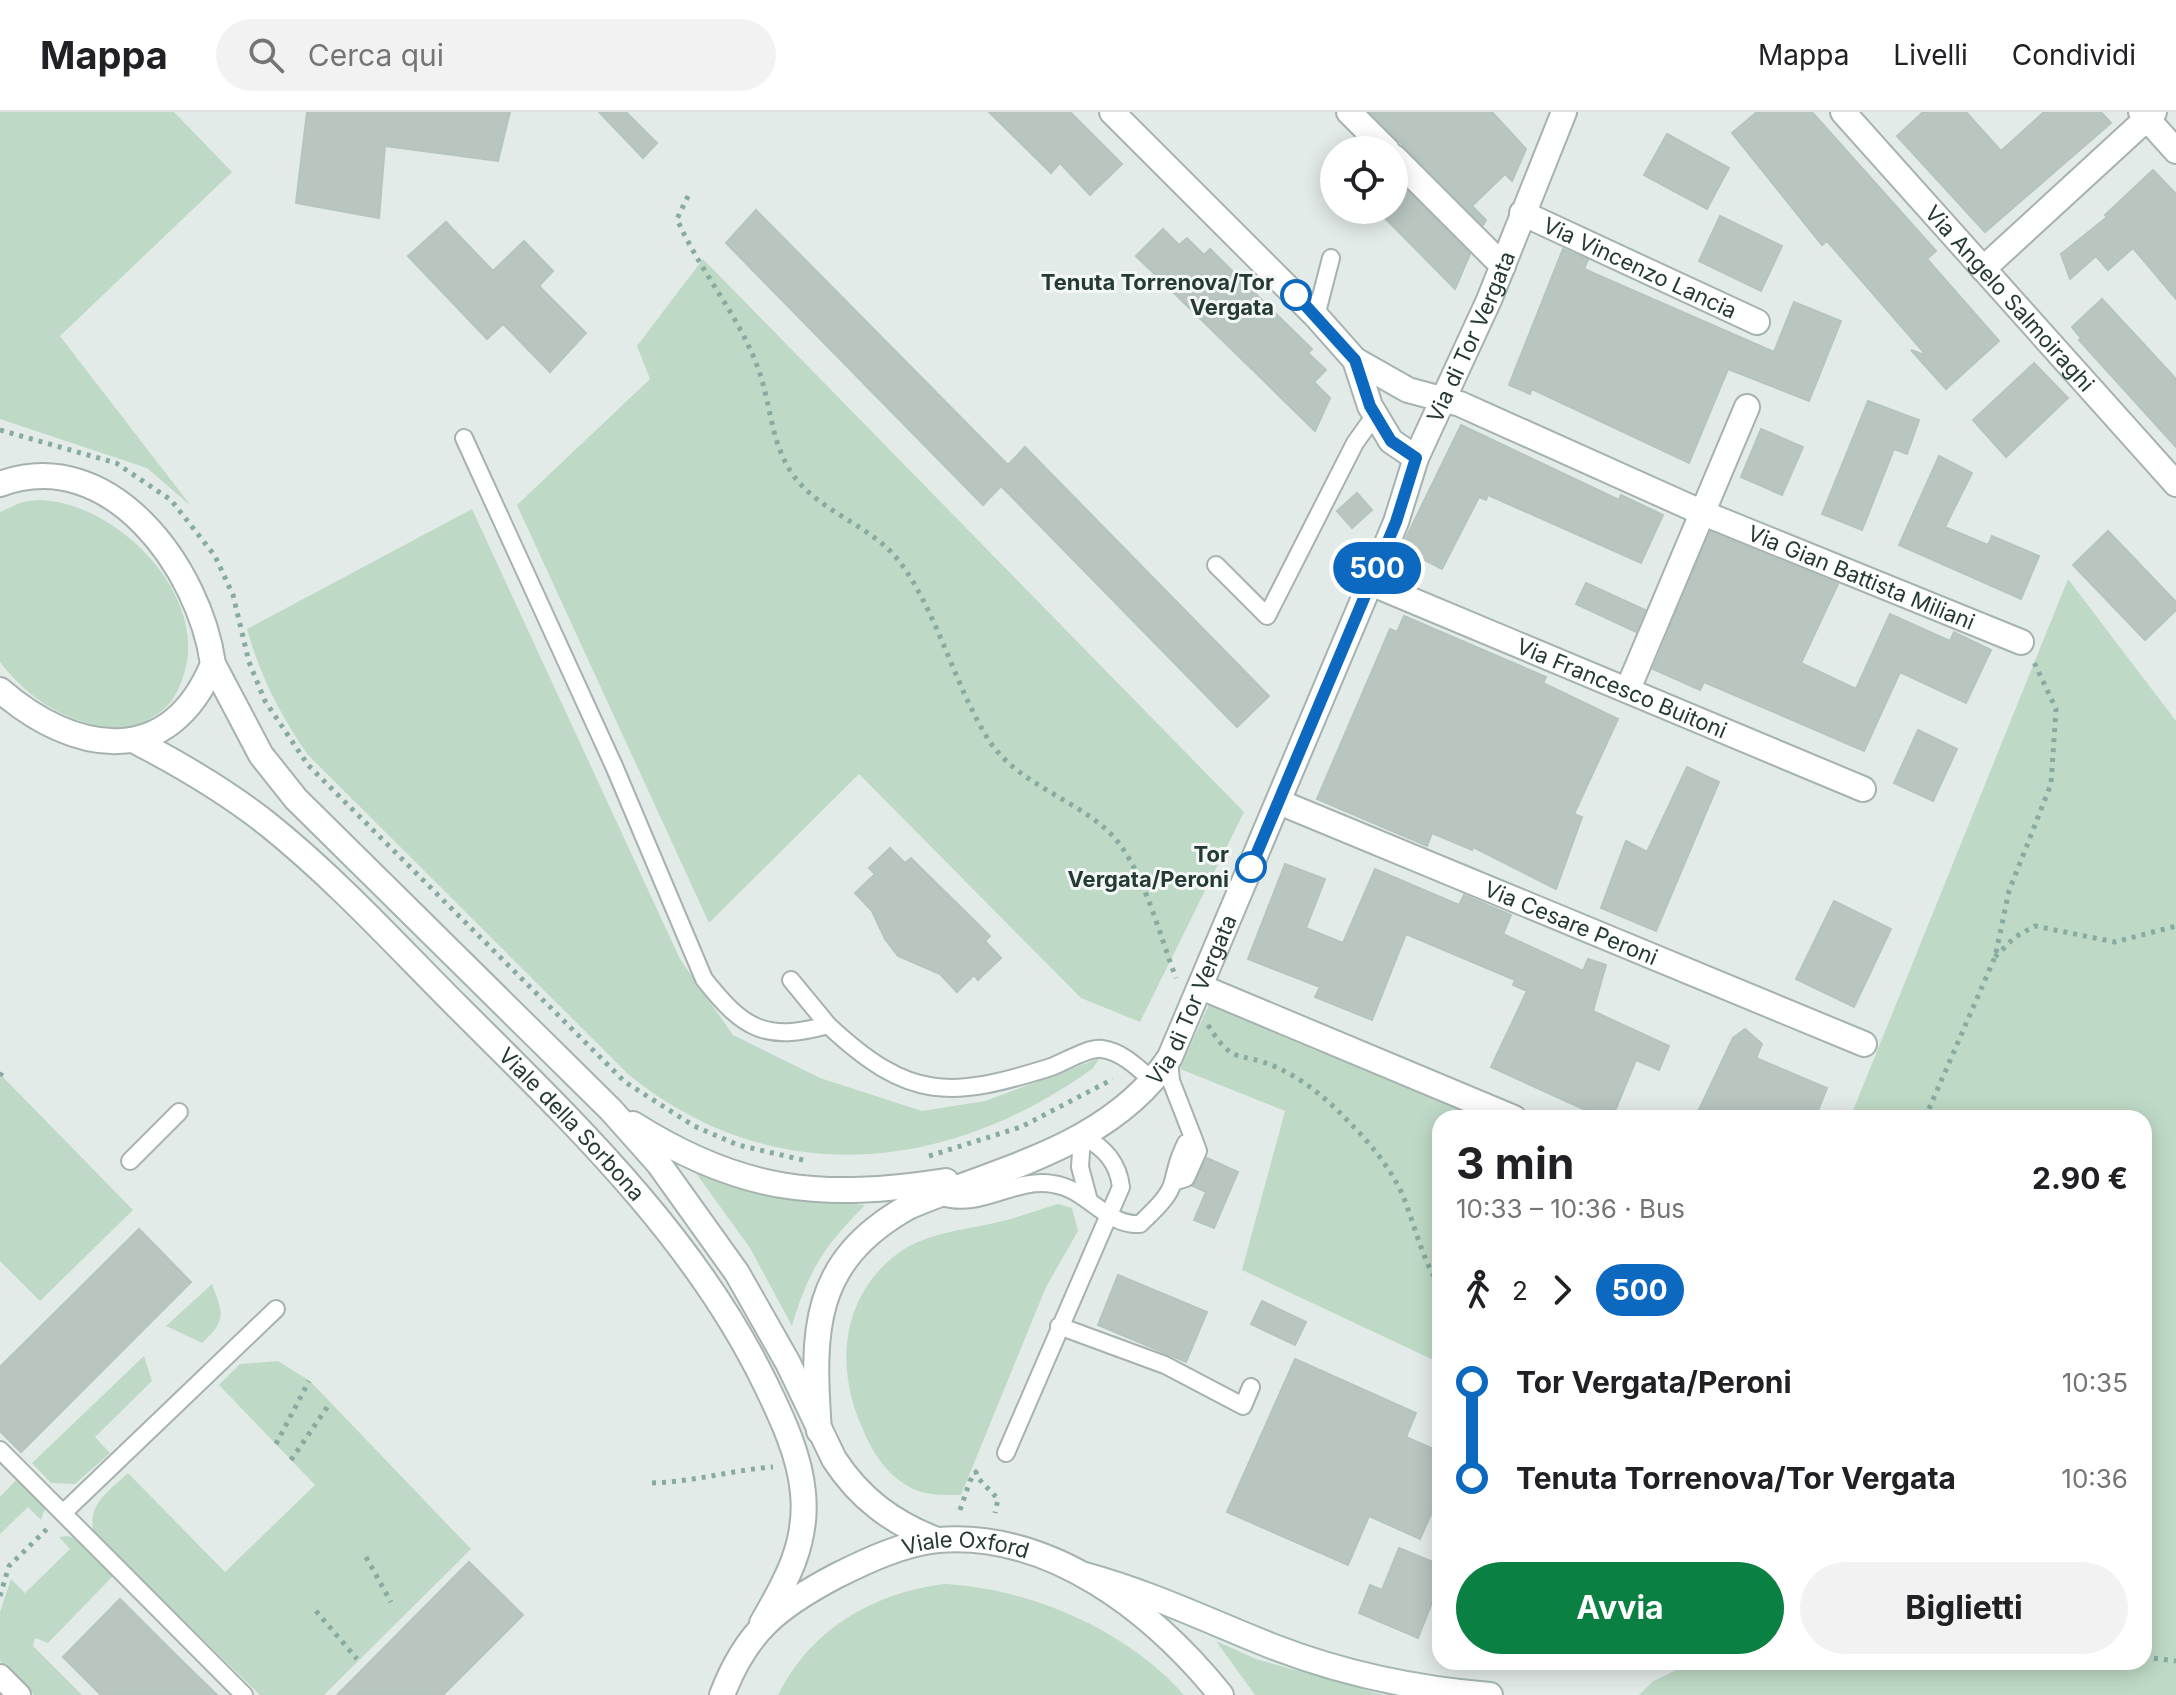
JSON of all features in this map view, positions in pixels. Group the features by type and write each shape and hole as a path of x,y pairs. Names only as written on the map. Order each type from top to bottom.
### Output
{"street":[{"path":"1112,112 1316,316 1355,360 1375,415 1391,441 1416,458"},
{"path":"1349,112 1373,136"},
{"name":"Via Angelo Salmoiraghi","path":"1843,112 2176,484"},
{"path":"1983,269 2147,114 2176,151"},
{"name":"Via di Tor Vergata","path":"819,1431 815,1340 833,1279 850,1254 881,1223 938,1195 1082,1136 1118,1112 1153,1081 1169,1059 1190,987 1279,802 1396,522 1416,458 1503,266 1556,117"},
{"path":"1408,171 1503,266"},
{"name":"Via Vincenzo Lancia","path":"1522,213 1757,322"},
{"name":"Via Gian Battista Miliani","path":"1355,360 1408,390 1444,398 1524,430 1703,513 2021,642"},
{"path":"1628,689 1747,407"},
{"path":"0,466 59,477"},
{"path":"0,484 59,477"},
{"name":"Viale della Sorbona","path":"59,477 107,496 159,541 194,595 210,641 213,664 254,743 290,792 611,1110 685,1197 737,1273 788,1363 840,1468 872,1504 910,1529 937,1540"},
{"name":"Via Francesco Buitoni","path":"1380,587 1863,789"},
{"path":"0,690 43,722 70,735 137,742 175,721 192,704 213,664"},
{"name":"Viale della Sorbona","path":"137,742 211,784 301,852 591,1140 649,1207 717,1299 772,1398 797,1465 804,1494 799,1548 791,1573 762,1623"},
{"name":"Via Cesare Peroni","path":"1279,802 1864,1044"},
{"path":"1190,987 1494,1110"},
{"name":"Via di Tor Vergata","path":"611,1110 667,1144 703,1160 750,1178 794,1188 858,1192 980,1178"},
{"name":"Viale Oxford","path":"722,1695 732,1668 762,1623 843,1572 892,1552 937,1540 999,1546 1056,1562 1085,1575 1156,1626 1221,1695"},
{"path":"1085,1575 1151,1595 1277,1648 1361,1675 1439,1691 1490,1695"},
{"path":"0,1676 19,1695"},
{"path":"0,1686 19,1695"}],"lane":[{"path":"1316,316 1331,258"},
{"path":"1216,565 1267,616 1355,443 1375,415"},
{"path":"464,438 614,766 704,979 744,1020 773,1034 792,1035 828,1025"},
{"path":"791,980 828,1025 857,1052 903,1078 936,1089 991,1085 1100,1048 1126,1058 1153,1081"},
{"path":"938,1195 972,1202 1028,1185 1050,1183 1071,1187 1088,1197 1108,1216 1127,1225 1140,1224 1173,1182 1173,1169 1186,1143 1194,1140 1171,1081 1169,1059"},
{"path":"130,1161 179,1112"},
{"path":"1006,1453 1121,1187 1120,1176 1105,1150 1082,1136 1080,1167 1088,1197"},
{"path":"63,1513 276,1309"},
{"path":"1059,1326 1165,1365 1243,1406 1251,1387"},
{"path":"0,1450 244,1695"}],"path":[{"path":"688,196 677,219 746,342 761,375 777,443 792,472 812,496 877,540 902,564 989,741 1015,769 1079,809 1127,852 1190,987"},
{"path":"0,430 116,463 171,500 215,556 233,595 249,662 265,701 301,756 625,1082 652,1103 716,1136 778,1156 814,1162"},
{"path":"1928,1110 1995,957 2009,891 2051,784 2056,709 2040,671 2021,642"},
{"path":"1995,957 2015,937 2035,926 2115,942 2176,926"},
{"path":"1207,1023 1223,1050 1235,1057 1275,1067 1301,1081 1325,1098 1353,1125 1384,1163 1404,1198 1432,1266"},
{"path":"917,1158 1021,1127 1113,1079"},
{"path":"276,1444 309,1381"},
{"path":"291,1460 330,1403"},
{"path":"652,1483 682,1483 741,1468 797,1465"},
{"path":"960,1510 976,1472 998,1499 995,1513"},
{"path":"0,1596 9,1566 63,1513"},
{"path":"366,1557 391,1602"},
{"path":"316,1611 357,1659"},
{"path":"2152,1658 2176,1661"}],"green space":[{"path":"0,112 174,112 232,172 60,336 191,506 147,468 0,419"},
{"path":"703,259 1244,812 1140,1022 1081,998 859,774 709,923 517,505 650,379 637,346"},
{"path":"37,500 67,504 97,517 126,535 151,559 171,587 184,617 188,649 182,680 174,697 145,722 114,729 63,714 19,683 0,662 0,512 22,502"},
{"path":"472,509 680,959 733,1035 820,1078 922,1111 985,1101 1100,1058 1092,1069 1036,1104 979,1130 920,1147 860,1154 801,1152 742,1138 684,1112 629,1075 308,755 272,695 247,629"},
{"path":"2068,579 2176,721 2176,1695 1639,1695 1652,1682 1676,1670 2152,1670 2152,1110 1853,1110"},
{"path":"1210,1002 1469,1110 1432,1110 1432,1359 1242,1270 1285,1111 1180,1069"},
{"path":"0,1074 133,1210 40,1301 0,1261"},
{"path":"693,1169 781,1198 865,1205 820,1260 792,1326 750,1248"},
{"path":"1058,1204 1072,1208 1078,1231 1046,1287 961,1495 931,1494 913,1489 895,1477 881,1462 865,1435 853,1403 846,1358 853,1314 862,1294 892,1258 916,1243"},
{"path":"212,1284 219,1303 219,1322 202,1343 166,1326"},
{"path":"144,1356 152,1381 95,1437 110,1453 75,1484 51,1483 32,1463"},
{"path":"278,1361 310,1381 471,1549 324,1695 260,1695 94,1534 92,1524 100,1500 128,1473 225,1572 315,1485 219,1385 240,1364"},
{"path":"19,1477 43,1500 45,1508 41,1520 28,1507 0,1534 0,1497"},
{"path":"59,1537 75,1538 113,1576 48,1643 35,1638 33,1646 82,1695 34,1695 0,1661 0,1612 11,1579 25,1593 70,1549"},
{"path":"944,1584 1009,1594 1074,1617 1134,1651 1184,1695 778,1695 807,1652 846,1618 892,1596"},
{"path":"1216,1641 1256,1659 1383,1695 1255,1695"}],"building":[{"path":"307,112 510,112 498,161 385,146 379,218 296,203"},
{"path":"599,112 626,112 657,143 643,158"},
{"path":"989,112 1070,112 1122,164 1090,195 1060,163 1051,173"},
{"path":"1370,112 1492,112 1526,149 1512,181 1505,174 1472,206 1486,220 1483,225 1408,150 1408,136 1394,136"},
{"path":"1757,112 1812,112 1936,251 1927,259 1999,341 1946,389 1911,350 1927,356 1827,241 1822,245 1732,133"},
{"path":"1923,112 1966,112 2001,151 2044,112 2101,112 2111,123 1985,232 1897,136"},
{"path":"1667,134 1729,168 1707,209 1644,175"},
{"path":"2153,170 2176,194 2176,299 2133,248 2108,270 2096,256 2070,279 2061,254 2107,217 2105,215"},
{"path":"1408,192 1470,254 1455,289 1391,224 1408,224"},
{"path":"756,210 1008,465 1025,447 1269,696 1237,727 1001,486 983,505 726,243"},
{"path":"1720,216 1782,246 1761,291 1699,261"},
{"path":"446,222 493,271 524,241 553,271 539,286 586,333 550,372 503,324 487,339 408,256"},
{"path":"1163,229 1179,245 1187,238 1204,255 1210,249 1312,349 1308,353 1326,370 1314,382 1330,398 1315,431 1136,256"},
{"path":"1563,249 1588,260 1584,269 1774,352 1794,302 1841,321 1809,401 1728,369 1689,463 1532,389 1530,394 1509,385"},
{"path":"2102,299 2176,379 2176,447 2079,340 2081,338 2072,327"},
{"path":"2034,363 2068,398 2006,457 1973,420"},
{"path":"1868,401 1919,420 1907,454 1894,449 1862,530 1822,514"},
{"path":"1461,425 1619,500 1621,495 1663,515 1641,563 1488,495 1486,500 1479,497 1442,569 1401,548"},
{"path":"1761,429 1803,447 1782,495 1741,477"},
{"path":"1939,456 1972,473 1945,527 1988,545 1992,536 2039,556 2021,599 1899,545"},
{"path":"1357,493 1372,510 1352,528 1337,511"},
{"path":"2108,531 2176,602 2176,610 2145,640 2073,565"},
{"path":"1710,532 1838,584 1801,663 1856,689 1890,614 1950,641 1954,632 1991,650 1966,703 1900,672 1864,751 1704,682 1700,690 1653,669"},
{"path":"1586,583 1645,610 1636,632 1576,604"},
{"path":"1404,616 1546,677 1543,683 1618,719 1574,814 1582,817 1556,889 1473,847 1472,850 1432,833 1427,846 1317,799 1390,629 1397,632"},
{"path":"1918,730 1957,749 1933,801 1894,783"},
{"path":"1687,767 1719,782 1656,931 1601,908 1626,841 1647,852"},
{"path":"890,848 905,863 911,858 990,936 985,941 1001,958 978,980 974,975 957,992 940,974 898,956 885,939 872,911 855,893 875,874 869,868"},
{"path":"1285,864 1325,879 1306,928 1343,943 1375,869 1459,905 1464,895 1511,915 1503,934 1583,971 1588,959 1606,965 1593,1011 1669,1046 1659,1070 1636,1060 1615,1110 1585,1110 1491,1067 1527,991 1513,985 1515,980 1406,934 1372,1020 1315,997 1320,987 1248,959"},
{"path":"1834,901 1891,929 1854,1007 1796,979"},
{"path":"1745,1029 1762,1044 1756,1058 1827,1088 1818,1110 1699,1110 1733,1038"},
{"path":"1207,1158 1238,1172 1214,1228 1194,1220 1206,1192 1193,1186"},
{"path":"139,1229 191,1282 21,1452 0,1431 0,1367"},
{"path":"1118,1275 1207,1312 1186,1362 1098,1325"},
{"path":"1262,1301 1306,1322 1295,1345 1251,1324"},
{"path":"1295,1359 1416,1413 1406,1437 1432,1448 1432,1512 1420,1539 1369,1516 1348,1565 1227,1512"},
{"path":"1399,1548 1432,1562 1432,1602 1418,1638 1359,1613 1370,1585 1382,1590"},
{"path":"469,1562 523,1615 443,1695 337,1695"},
{"path":"120,1599 217,1695 101,1695 63,1657"}],"bus line":[{"name":"500","path":"1251,867 1396,522 1416,458 1391,441 1370,406 1355,360 1296,295"}],"place":[{"name":"Tenuta Torrenova/Tor Vergata","path":"1296,295"},
{"name":"Tor Vergata/Peroni","path":"1251,867"}]}
